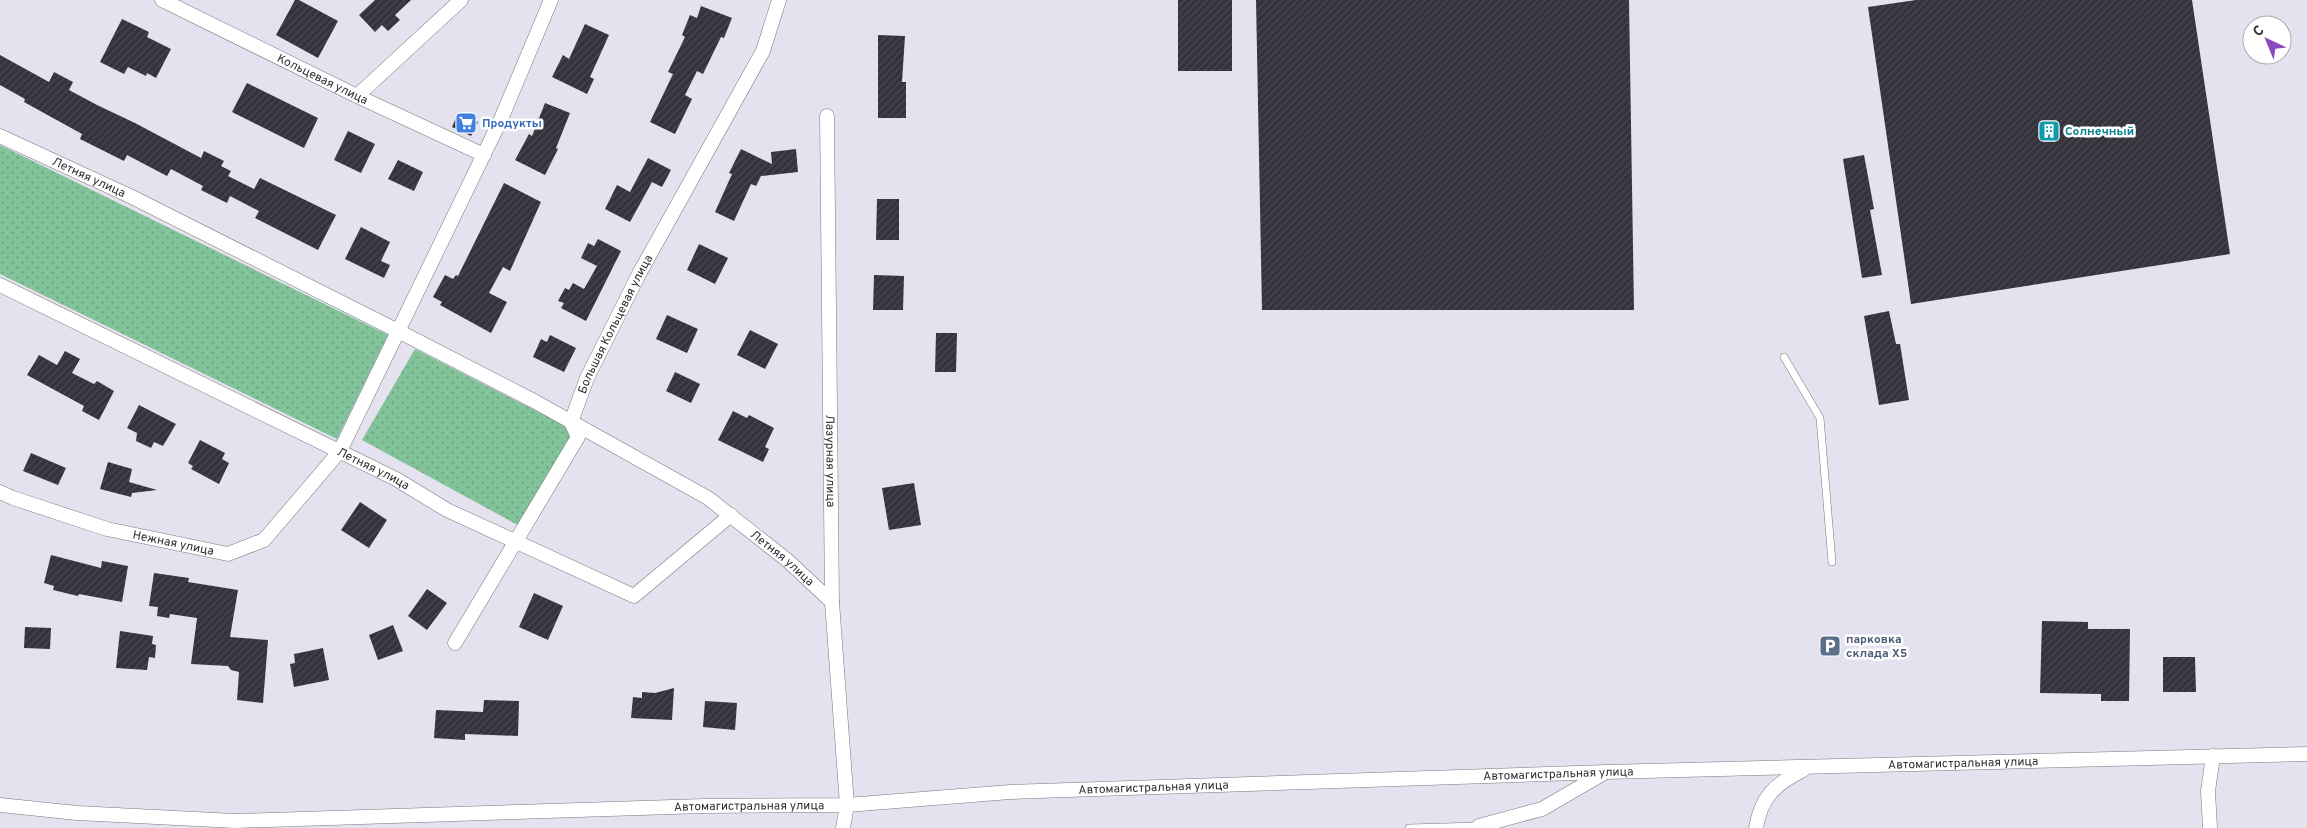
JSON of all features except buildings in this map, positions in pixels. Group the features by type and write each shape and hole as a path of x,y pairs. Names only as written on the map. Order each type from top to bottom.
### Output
{"street":[{"name":"Кольцевая улица","path":"162,0 357,96 484,155"},
{"path":"357,96 461,0"},
{"path":"340,451 484,155 551,0"},
{"name":"Большая Кольцевая улица","path":"454,643 578,437 571,422 587,378 639,274 763,52 779,0"},
{"name":"Лазурная улица","path":"827,116 832,602 847,805 842,828"},
{"name":"Летняя улица","path":"0,136 132,197 398,331 571,422 708,498 786,560 832,602"},
{"name":"Летняя улица","path":"0,285 396,479 447,510 634,596 731,515"},
{"name":"Нежная улица","path":"0,492 107,529 228,554 264,540 340,451"},
{"name":"Автомагистральная улица","path":"0,805 77,813 235,821 704,806 847,805 1010,792 1606,772 2307,754"},
{"path":"2210,828 2208,792 2213,756"},
{"path":"1756,828 1759,812 1769,792 1788,778 1808,767"},
{"path":"1479,826 1542,808 1606,772"}],"lane":[{"path":"1784,357 1820,418 1832,562"},
{"path":"1409,828 1479,826"}],"green space":[{"path":"0,145 388,335 337,439 0,274"},
{"path":"415,349 585,436 525,529 362,440"}],"place":[{"name":"Продукты","path":"466,123"},
{"name":"Солнечный","path":"2049,131"},
{"name":"парковка склада X5","path":"1830,646"}]}
